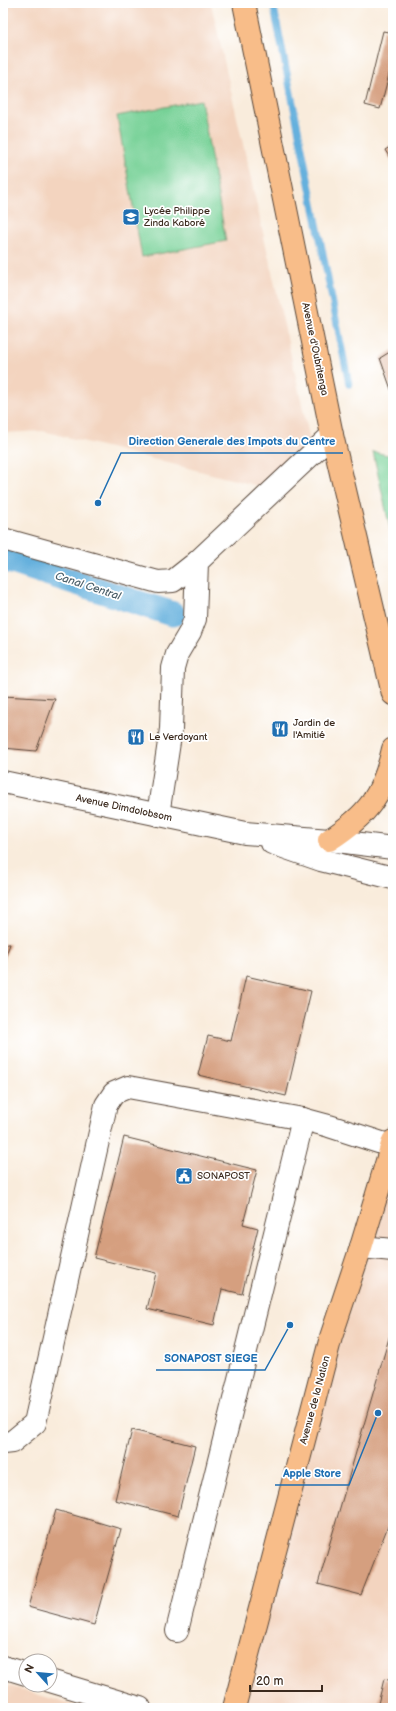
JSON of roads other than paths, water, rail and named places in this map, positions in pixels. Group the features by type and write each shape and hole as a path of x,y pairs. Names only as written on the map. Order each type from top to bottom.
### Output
{"highway":[{"name":"Avenue d'Oubritenga","path":"244,3 332,435 393,694"},
{"path":"329,840 352,824 373,803 384,781 393,749"},
{"name":"Avenue de la Nation","path":"234,1708 331,1337 361,1247 392,1143"}],"street":[{"path":"3,539 158,582 173,581 197,562 332,435"},
{"path":"158,815 171,729 173,668 177,654 190,632 195,619 197,562"},
{"name":"Avenue Dimdolobsom","path":"3,782 245,833 329,840 393,848"},
{"name":"Avenue Dimdolobsom","path":"245,833 320,860 393,878"},
{"path":"3,1443 12,1442 35,1423 106,1105 114,1094 128,1087 303,1120 392,1143"},
{"path":"177,1630 303,1120"},
{"path":"361,1247 393,1250"},
{"path":"3,1668 18,1672"},
{"path":"58,1683 140,1708"}],"waterway":[{"path":"273,3 349,384"},
{"name":"Canal Central","path":"3,559 173,614"}],"place":[{"name":"Lycée Philippe Zinda Kaboré","path":"131,217"},
{"name":"Direction Generale des Impots du Centre","path":"98,503"},
{"name":"Jardin de l'Amitié","path":"280,729"},
{"name":"Le Verdoyant","path":"136,737"},
{"name":"SONAPOST","path":"184,1176"},
{"name":"SONAPOST SIEGE","path":"290,1325"},
{"name":"Apple Store","path":"378,1413"}]}
